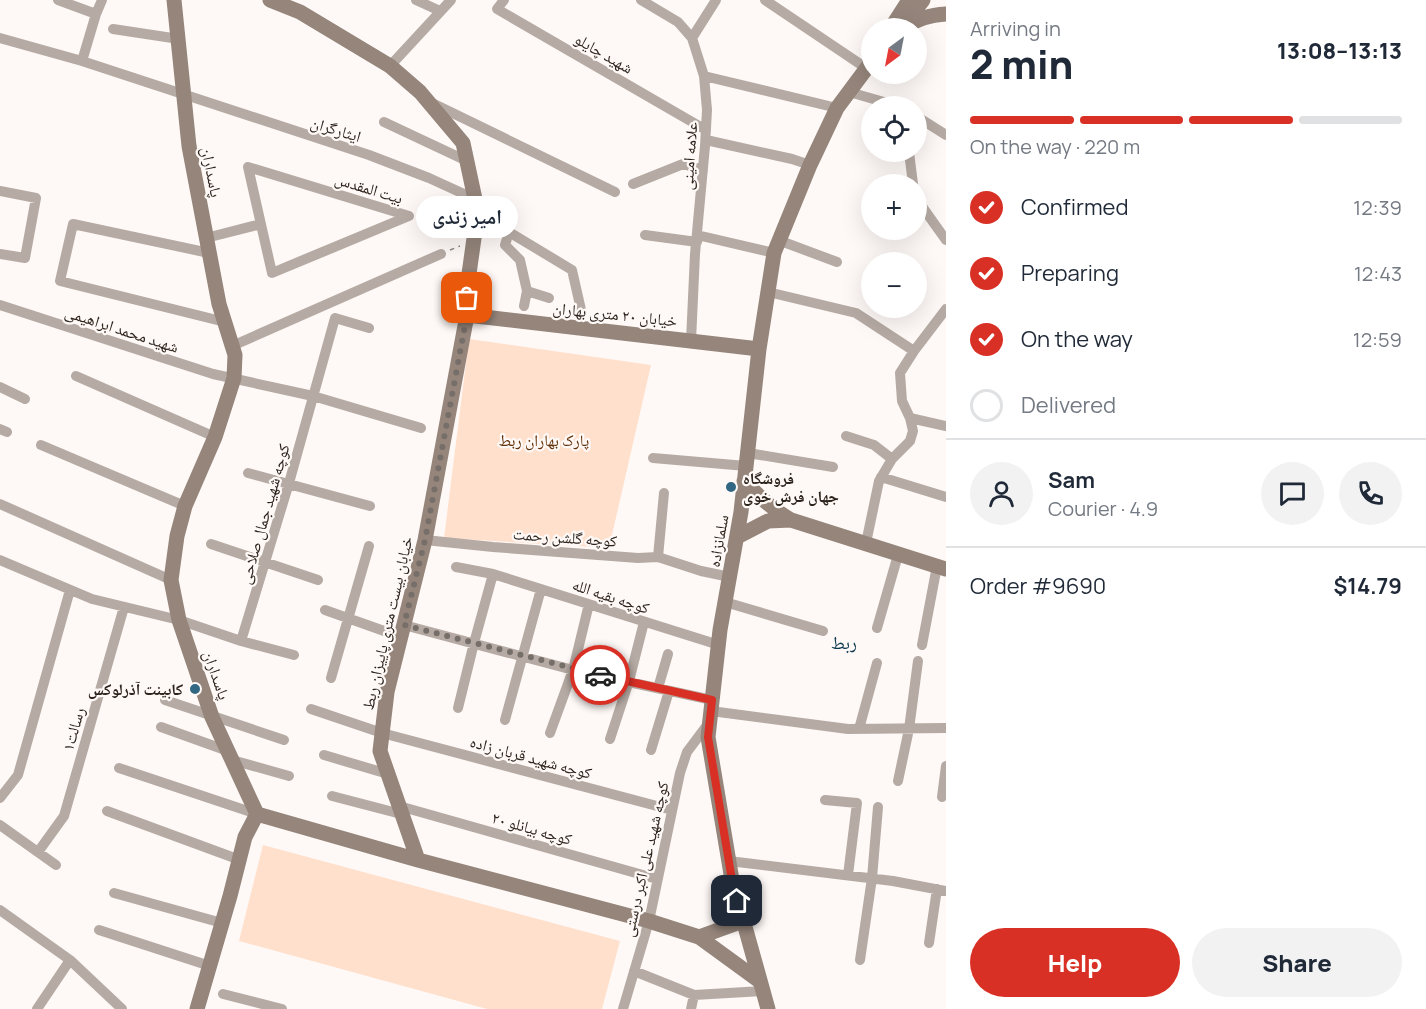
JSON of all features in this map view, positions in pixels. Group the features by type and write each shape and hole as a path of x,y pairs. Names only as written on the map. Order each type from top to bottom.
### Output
{"street":[{"path":"58,0 96,14"},
{"path":"82,61 102,0"},
{"name":"خیابان بیست متری پاییزان ربط","path":"270,0 300,12 390,66 420,92 463,143 476,199 477,217 468,281 467,315 425,540 387,692 380,751 418,860"},
{"path":"416,0 440,11"},
{"path":"390,66 451,0"},
{"name":"شهید چایلو","path":"504,0 497,9 706,135"},
{"name":"علامه امینی","path":"641,0 678,22 692,38 704,76 707,110 706,135 691,341"},
{"path":"692,38 716,0"},
{"path":"765,0 861,59"},
{"path":"895,0 897,18"},
{"path":"901,18 909,0"},
{"path":"907,18 924,0 946,14"},
{"name":"پاسداران","path":"175,1 189,146 208,246 235,355 234,378 215,437 185,506 177,536 171,580 179,620 212,717 257,814"},
{"path":"922,18 946,14"},
{"path":"113,29 179,39"},
{"name":"ایثارگران","path":"0,38 82,61 369,155 476,199"},
{"name":"سلمانزاده","path":"768,1009 729,861 708,737 719,645 737,537 759,349 776,247 810,165 837,108 861,75"},
{"path":"704,76 837,108"},
{"path":"849,92 863,96"},
{"path":"428,101 615,192"},
{"path":"384,122 467,161"},
{"path":"927,126 946,135"},
{"path":"706,135 810,165"},
{"path":"633,184 683,164 703,170"},
{"name":"بیت المقدس","path":"248,167 409,216 272,273 261,224 248,167"},
{"path":"0,191 36,198 25,258 0,254"},
{"path":"927,213 946,240"},
{"path":"477,217 509,232 572,270 582,314"},
{"path":"225,322 60,281 73,224 208,246 261,224"},
{"path":"509,232 505,245 520,260 527,291 524,306"},
{"path":"645,235 776,247 837,262"},
{"path":"232,346 441,254"},
{"path":"527,291 549,298"},
{"path":"768,292 856,314 914,351"},
{"name":"شهید محمد ابراهیمی","path":"0,305 213,374 313,396 421,428"},
{"path":"866,543 879,481 892,459 910,441 913,431 902,401 900,373 946,309"},
{"name":"خیابان ۲۰ متری بهاران","path":"467,315 759,349"},
{"name":"کوچه شهید جمال صلاحی","path":"242,641 335,318 369,328"},
{"path":"76,376 215,437"},
{"path":"0,387 25,399"},
{"path":"910,418 946,426"},
{"path":"846,436 874,445 892,459"},
{"path":"41,445 185,506"},
{"path":"652,458 746,467 833,467"},
{"path":"746,467 761,500 791,520 941,568 922,645"},
{"path":"248,472 370,506"},
{"path":"881,477 946,497"},
{"path":"658,557 664,493"},
{"path":"0,504 171,580"},
{"path":"737,537 768,521 791,520"},
{"name":"کوچه گلشن رحمت","path":"425,540 638,558 658,557 701,571 730,577"},
{"path":"211,544 318,580"},
{"path":"331,678 369,546"},
{"path":"877,628 898,555"},
{"path":"0,560 92,599 179,620 294,655"},
{"name":"کوچه بقیه الله","path":"456,567 493,574 719,645"},
{"path":"458,708 493,574"},
{"path":"506,720 541,589"},
{"path":"0,798 18,775 70,590"},
{"path":"726,602 823,631"},
{"path":"550,733 573,670 589,604"},
{"name":"رسالت۱","path":"39,852 64,816 124,607"},
{"path":"325,610 349,619 474,644 573,670 664,690 711,711 848,729 946,728"},
{"path":"610,739 629,681 644,622"},
{"path":"651,750 664,690 668,654"},
{"path":"898,781 909,729 918,661"},
{"path":"860,729 877,663"},
{"path":"165,700 284,740"},
{"name":"کوچه شهید قربان زاده","path":"311,709 382,733 672,810"},
{"name":"کوچه شهید علی اکبر درستی","path":"623,1009 649,921 680,773 687,752 711,711"},
{"path":"161,727 230,756 289,776"},
{"path":"324,755 388,774"},
{"path":"942,797 946,766"},
{"path":"118,768 257,814 418,860 649,921 699,937 760,985"},
{"name":"کوچه بیانلو ۲۰","path":"332,796 400,810 657,879"},
{"path":"825,800 857,802 848,875"},
{"path":"860,960 872,878 878,807"},
{"path":"107,811 240,860"},
{"path":"197,1009 245,837 257,814"},
{"path":"0,825 56,865"},
{"path":"729,861 872,878 942,890 929,943"},
{"path":"114,893 222,923"},
{"path":"0,910 70,960 123,1009"},
{"path":"699,937 743,921"},
{"path":"99,930 210,966"},
{"path":"37,1009 70,960"},
{"path":"634,971 694,995 760,985"},
{"path":"223,994 282,1009"},
{"path":"691,1009 694,995"}],"path":[{"path":"441,254 473,240"}],"green space":[{"name":"پارک بهاران ربط","path":"469,339 651,365 609,548 444,538"},
{"path":"263,845 620,941 602,1009 487,1009 239,941"}],"way so far":[{"path":"467,298 467,315 425,540 404,625 573,670 600,675"}],"place":[{"name":"امیر زندی","path":"467,298"},
{"name":"فروشگاه جهان فرش خوی","path":"731,487"},
{"name":"کابینت آذرلوکس","path":"195,689"}],"district":[{"name":"ربط","path":"844,642"}],"route":[{"path":"600,675 712,700 708,737 737,901"}]}
